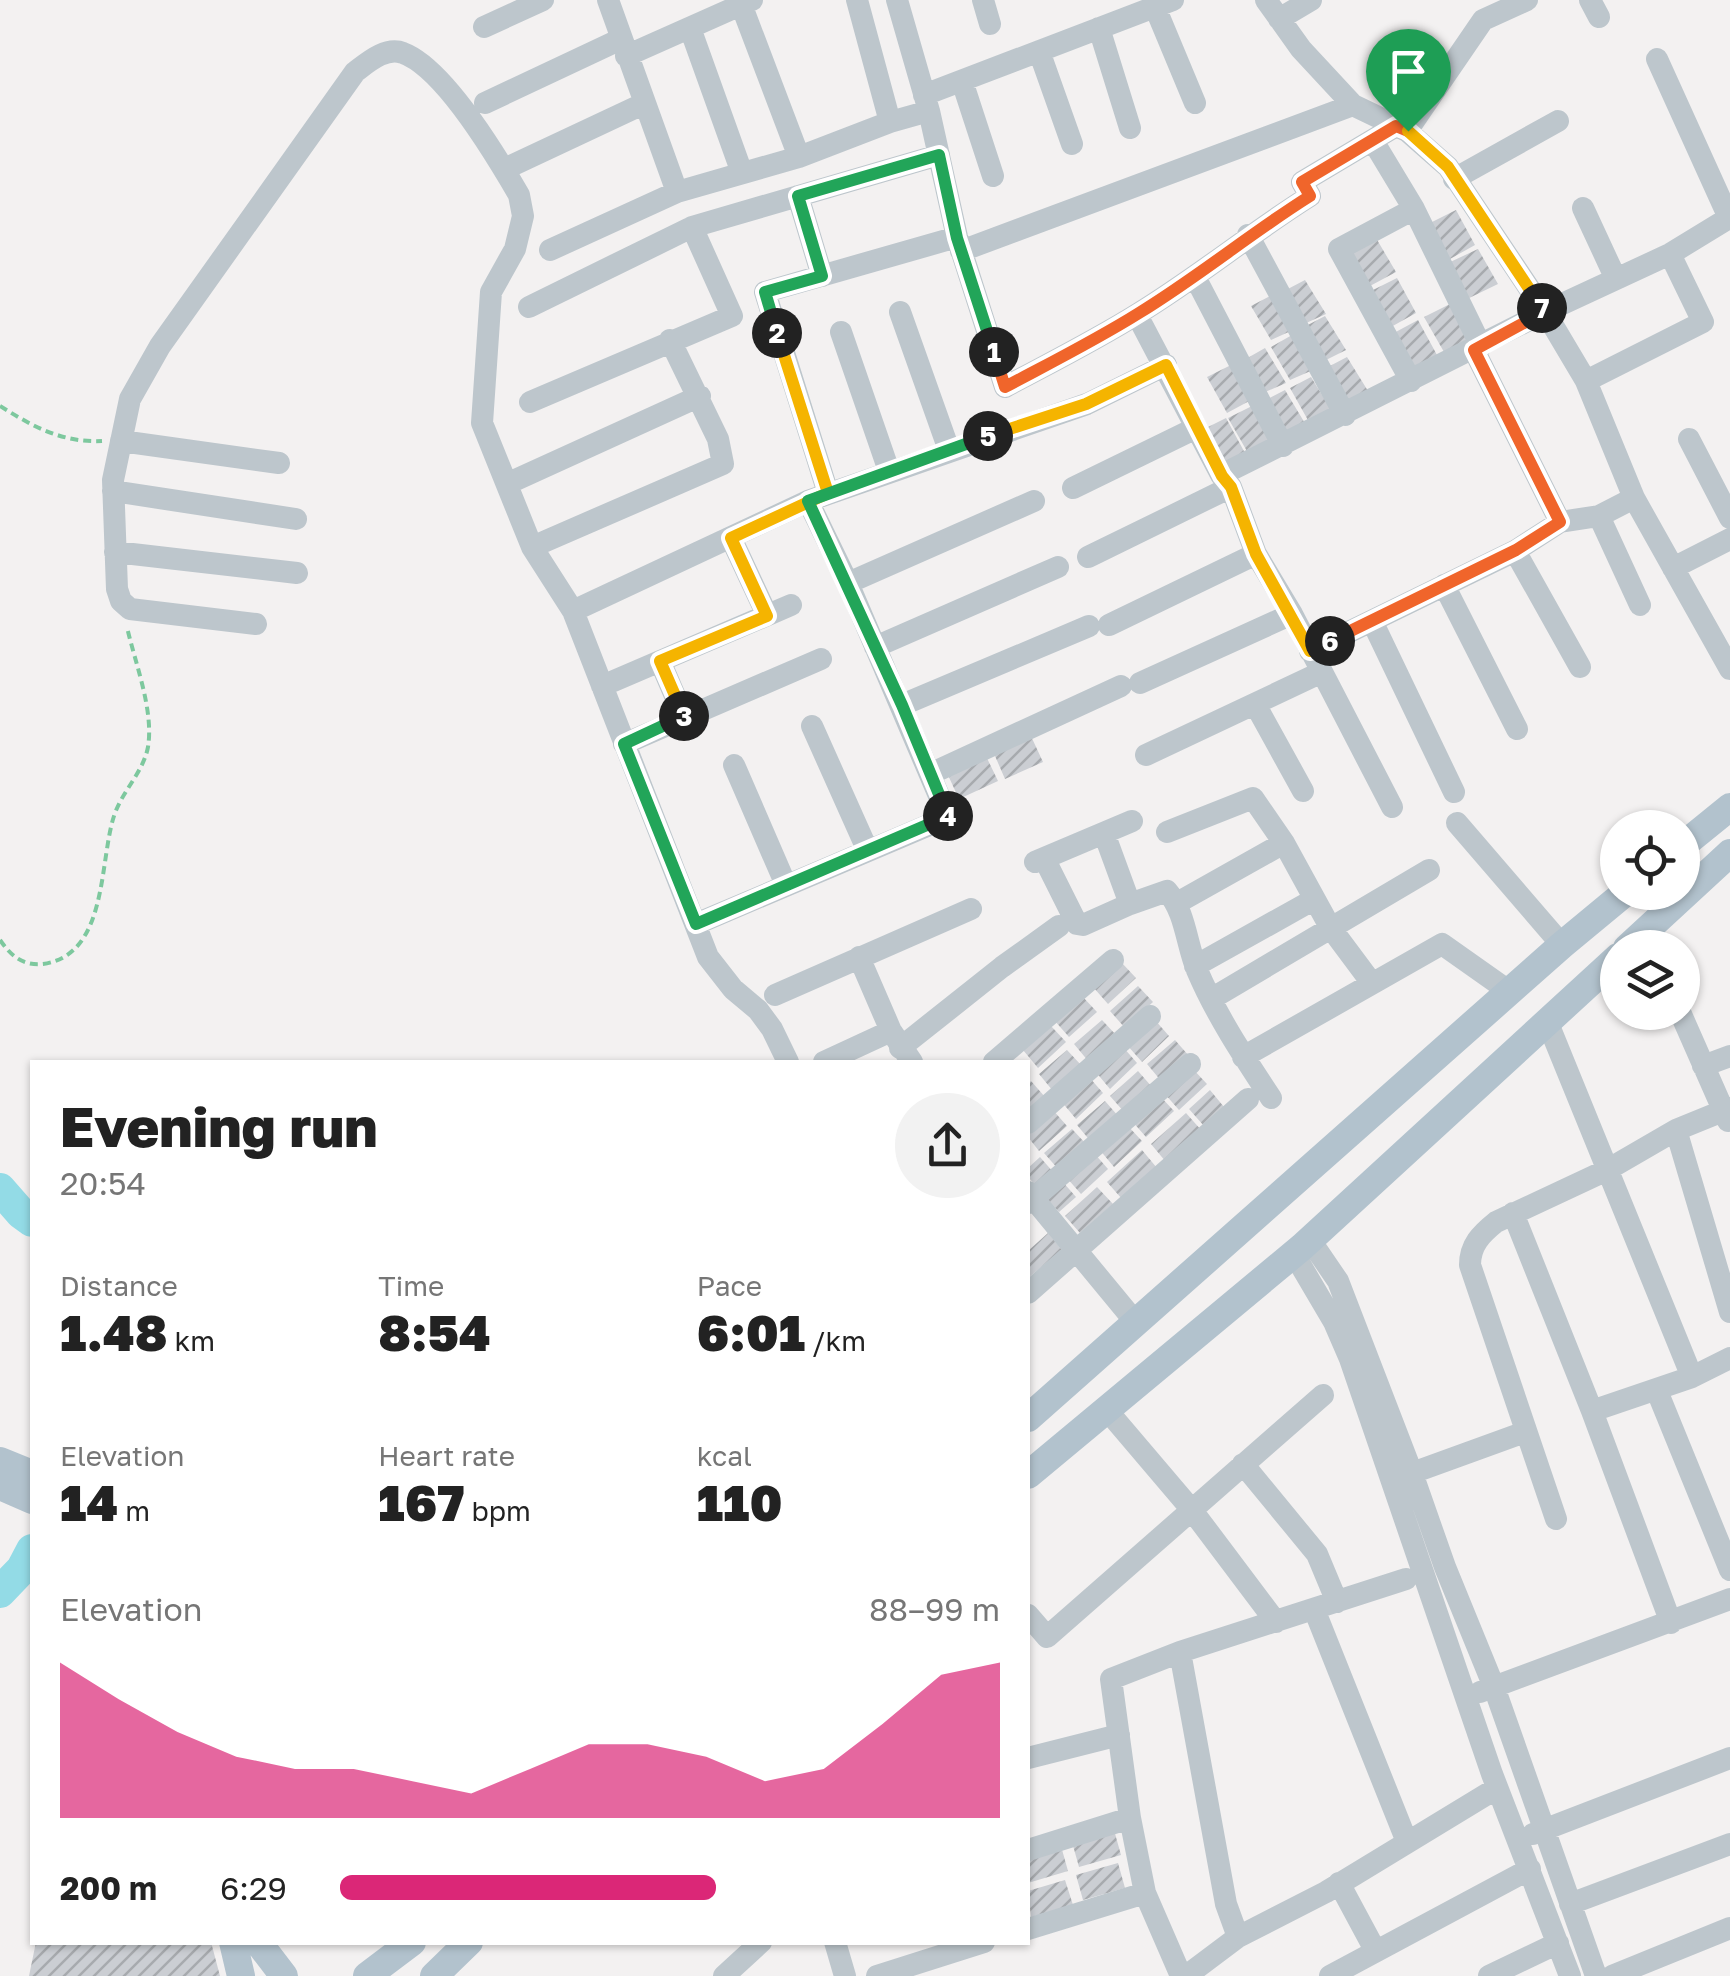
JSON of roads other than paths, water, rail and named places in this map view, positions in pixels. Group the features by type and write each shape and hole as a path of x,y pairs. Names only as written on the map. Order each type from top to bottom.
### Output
{"main road":[{"path":"1700,831 1730,806"},
{"path":"1653,930 1730,853"},
{"path":"1030,1416 1605,910"},
{"path":"1030,1474 1302,1247 1600,973"},
{"path":"0,1460 30,1473"},
{"path":"0,1486 30,1499"},
{"path":"234,1945 240,1976"},
{"path":"260,1945 284,1976"},
{"path":"367,1976 408,1945"},
{"path":"434,1976 465,1945"}],"street":[{"path":"484,28 543,0"},
{"path":"608,0 677,192"},
{"path":"857,0 890,122"},
{"path":"897,0 959,244 1005,387 1137,315 1195,277 1248,235 1310,196 1302,182 1402,128 1483,20 1518,2"},
{"path":"984,0 990,24"},
{"path":"1311,0 1273,9 1301,49 1353,105 1402,128 1448,167 1586,381 1634,498 1673,568 1720,628 1730,669"},
{"path":"485,104 623,47 690,28 747,2 799,156"},
{"path":"550,250 677,192 799,156 890,122 962,81 1164,4 1194,103"},
{"path":"690,28 742,172"},
{"path":"1100,28 1130,128"},
{"path":"1040,51 1072,144"},
{"path":"256,624 130,609 122,602 117,589 114,491 130,400 160,346 354,72 373,58 402,52 441,80 520,195 524,216 515,250 492,292 482,423 532,548 573,611 708,957 733,989 758,1010 787,1060"},
{"path":"1088,558 1283,446 1544,312 1670,254 1729,218 1658,59"},
{"path":"962,81 993,176"},
{"path":"513,165 643,104"},
{"path":"696,924 948,816 848,584 818,497 765,292 959,244 1353,105"},
{"path":"1454,179 1558,120"},
{"path":"1373,141 1414,209 1560,522"},
{"path":"529,307 692,227 939,155"},
{"path":"798,196 822,276"},
{"path":"1583,208 1615,277"},
{"path":"1412,381 1339,249 1414,209"},
{"path":"530,402 732,316 692,227"},
{"path":"1248,235 1345,415"},
{"path":"1586,381 1703,322 1670,254"},
{"path":"1195,277 1283,446"},
{"path":"900,312 948,450"},
{"path":"1137,315 1226,481 1256,554 1292,614 1392,806"},
{"path":"842,332 889,470"},
{"path":"532,548 723,464 724,452 670,340"},
{"path":"573,611 818,497 1086,404 1166,365"},
{"path":"509,483 700,396"},
{"path":"1073,488 1196,428"},
{"path":"1689,439 1730,518"},
{"path":"121,440 279,463"},
{"path":"114,491 296,519"},
{"path":"1310,651 1516,550 1560,522 1599,516 1634,498"},
{"path":"848,584 1034,500"},
{"path":"1599,516 1640,605"},
{"path":"731,538 767,616"},
{"path":"1673,568 1730,539"},
{"path":"1516,550 1580,667"},
{"path":"115,552 297,573"},
{"path":"902,705 1099,626 1256,554"},
{"path":"876,646 1058,567"},
{"path":"1444,585 1517,729"},
{"path":"602,686 791,604"},
{"path":"930,774 1292,614"},
{"path":"1372,621 1454,792"},
{"path":"624,744 821,659"},
{"path":"660,661 684,717"},
{"path":"1146,755 1322,672"},
{"path":"1256,704 1303,791"},
{"path":"812,726 868,849"},
{"path":"734,765 786,885"},
{"path":"1167,832 1253,798 1284,843 1330,927 1371,982"},
{"path":"1030,1291 1259,1099 1243,1057 1195,966 1177,903 1166,891 1077,924 1039,860 1132,821"},
{"path":"1457,823 1562,946"},
{"path":"1104,833 1130,904"},
{"path":"1177,903 1284,843"},
{"path":"1211,999 1429,870"},
{"path":"1195,966 1314,900"},
{"path":"775,995 971,909"},
{"path":"834,1060 901,1047 1060,926"},
{"path":"1243,1057 1442,944 1510,992"},
{"path":"859,957 901,1047"},
{"path":"996,1060 1113,960"},
{"path":"1030,1121 1150,1016"},
{"path":"1547,1022 1692,1377"},
{"path":"1556,1519 1470,1265 1470,1252 1482,1233 1513,1214 1607,1170 1676,1130 1728,1114 1688,1030"},
{"path":"1703,1066 1730,1056"},
{"path":"1137,1324 1030,1198 1190,1064"},
{"path":"1676,1130 1730,1312"},
{"path":"1513,1214 1671,1623"},
{"path":"1302,1247 1338,1282 1494,1688 1596,1976"},
{"path":"1302,1247 1350,1359 1497,1788 1570,1976"},
{"path":"1592,1411 1656,1391 1730,1358"},
{"path":"1656,1391 1730,1570"},
{"path":"1030,1617 1047,1637 1323,1395"},
{"path":"1106,1409 1191,1509 1276,1622"},
{"path":"1412,1473 1524,1432"},
{"path":"1243,1464 1317,1554 1325,1605 1407,1842"},
{"path":"1406,1578 1180,1652 1112,1679 1130,1818 1145,1893 1184,1976 1238,1937 1338,1884 1497,1788"},
{"path":"1466,1697 1730,1599"},
{"path":"1180,1652 1226,1904 1238,1937"},
{"path":"1030,1757 1119,1734"},
{"path":"1519,1839 1730,1758"},
{"path":"1030,1849 1130,1818"},
{"path":"1570,1904 1730,1844"},
{"path":"1330,1976 1530,1869"},
{"path":"1338,1884 1375,1950"},
{"path":"1030,1928 1145,1893"},
{"path":"1612,1976 1654,1968 1730,1928"},
{"path":"1490,1976 1558,1943"},
{"path":"724,1976 752,1945"},
{"path":"836,1945 845,1976"},
{"path":"877,1976 975,1945"}],"waterway":[{"path":"0,1189 30,1220"},
{"path":"0,1592 22,1569 30,1554"}]}
